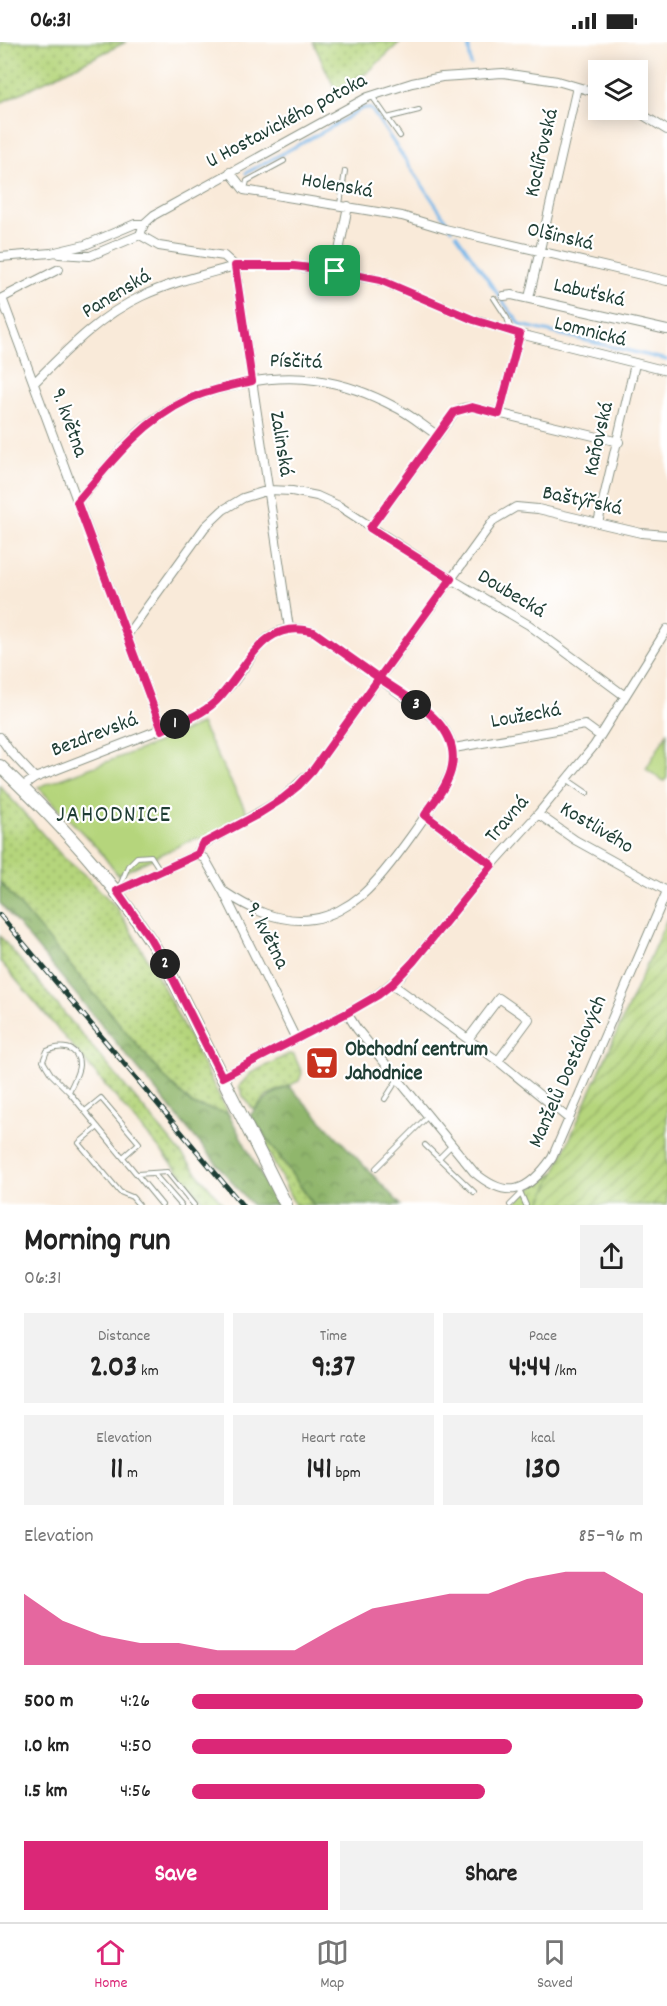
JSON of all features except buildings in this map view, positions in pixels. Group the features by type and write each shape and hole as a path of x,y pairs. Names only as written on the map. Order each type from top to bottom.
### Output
{"main road":[{"path":"0,766 78,843 117,891 150,938 168,969 286,1205"}],"street":[{"name":"U Hostavického potoka","path":"0,257 51,253 85,245 135,224 144,224 154,214 371,96 412,83 442,77 503,73 539,77 588,90"},
{"name":"Koclířovská","path":"529,298 577,87"},
{"path":"648,118 667,130"},
{"path":"230,172 244,189"},
{"name":"Holenská","path":"244,189 402,216 445,229"},
{"path":"335,271 344,205"},
{"path":"51,253 90,256 140,235 144,224"},
{"name":"Olšinská","path":"445,229 667,281"},
{"name":"Lomnická","path":"140,235 159,246 224,256 235,266 294,266 380,280 474,320 667,371"},
{"name":"Zalinská","path":"235,266 289,628"},
{"name":"Panenská","path":"34,383 72,344 98,323 140,297 176,282 235,266"},
{"path":"1,299 59,269"},
{"name":"Labuťská","path":"504,296 529,298 667,330"},
{"name":"9. května","path":"1,299 162,730"},
{"path":"499,414 520,334"},
{"name":"Kaňovská","path":"598,523 619,442 635,364"},
{"name":"Písčitá","path":"77,502 118,454 164,413 190,399 220,388 252,381 294,377 333,382 397,407 437,435"},
{"path":"370,528 454,412 463,408 472,407 619,442"},
{"name":"Doubecká","path":"127,635 205,527 223,510 243,498 269,490 292,490 317,496 339,506 451,579 530,625 625,696"},
{"name":"Baštýřská","path":"117,891 198,854 202,844 255,816 298,786 313,770 494,520 516,507 538,509 641,534 667,535"},
{"path":"223,891 251,909 283,920 314,919 339,911 360,897 379,879 425,815 444,786 452,768 453,748 446,731 438,721 314,632 303,628 289,628"},
{"name":"Bezdrevská","path":"22,787 34,778 200,714 232,684 259,645 271,635 289,628"},
{"name":"Travná","path":"222,1077 347,1013 392,984 538,814 600,736 667,629"},
{"name":"Loužecká","path":"453,748 585,725 600,736"},
{"path":"0,737 34,778"},
{"name":"Kostlivého","path":"538,814 575,840 667,891"},
{"path":"425,815 492,865"},
{"name":"9. května","path":"198,854 206,859 223,891 296,1039"},
{"name":"Manželů Dostálových","path":"520,1191 540,1176 552,1158 667,891"},
{"path":"238,920 240,914 251,909"},
{"path":"392,984 498,1061 569,1119"},
{"path":"468,1039 499,998 529,1018 498,1061"},
{"path":"347,1013 357,1029 474,1173 486,1183 502,1190 520,1191"}],"lane":[{"path":"371,96 400,136"},
{"path":"387,118 419,111"},
{"path":"244,189 247,181 284,160"},
{"path":"344,205 345,171"},
{"path":"494,298 507,318 511,331"},
{"path":"566,779 587,793"},
{"path":"117,891 128,866 137,857 151,856 160,871"},
{"path":"69,1092 80,1066 77,1056 68,1047 57,1046 47,1051 43,1061 51,1074 69,1092 162,1205"},
{"path":"385,1099 398,1079"},
{"path":"85,1111 101,1098 139,1143 123,1157"},
{"path":"376,1168 428,1116"},
{"path":"98,1127 79,1143 120,1192 132,1197 139,1205"},
{"path":"425,1145 474,1192"},
{"path":"439,1158 452,1145"},
{"path":"154,1173 181,1205"},
{"path":"137,1174 167,1173 194,1205"},
{"path":"510,1205 520,1191"},
{"path":"520,1191 526,1205"}],"green space":[{"path":"0,42 126,42 0,103"},
{"path":"313,42 400,42 368,72 336,91"},
{"path":"201,724 248,815 203,838 195,838 118,875 98,849 38,787 150,746"},
{"path":"667,733 667,778 664,781 646,769"},
{"path":"0,786 62,856 87,877 117,908 157,975 228,1113 193,1105 165,1078 0,882"},
{"path":"0,882 165,1078 193,1105 228,1113 277,1205 252,1205 232,1182 0,903"},
{"path":"667,919 667,1205 540,1205 555,1172"},
{"path":"0,936 224,1205 207,1205 0,961"},
{"path":"289,1054 294,1055 302,1073 299,1081 267,1095 254,1110 243,1096 239,1086 251,1073"},
{"path":"289,1086 401,1205 314,1205 250,1115 269,1096"},
{"path":"250,1115 309,1199 314,1205 295,1205"},
{"path":"555,1172 540,1205 514,1205 525,1193"}],"waterway":[{"path":"468,42 471,65"},
{"path":"246,173 363,108 371,109 452,229"},
{"path":"456,234 521,325 667,360"}],"railway":[{"path":"0,915 242,1205"}],"place":[{"name":"Obchodní centrum Jahodnice","path":"322,1063"}],"district":[{"name":"JAHODNICE","path":"114,816"}],"route":[{"path":"335,271 294,266 235,266 252,381 220,388 190,399 164,413 118,454 77,502 162,730 200,714 215,702 232,684 259,645 271,635 289,628 303,628 314,632 379,678 313,770 298,786 255,816 202,844 198,854 189,856 117,891 150,938 168,969 222,1077 378,995 402,975 492,865 425,815 444,786 452,768 453,748 446,731 438,721 379,678 451,579 370,528 454,412 472,407 499,414 520,334 474,320 380,280 335,271"}]}
